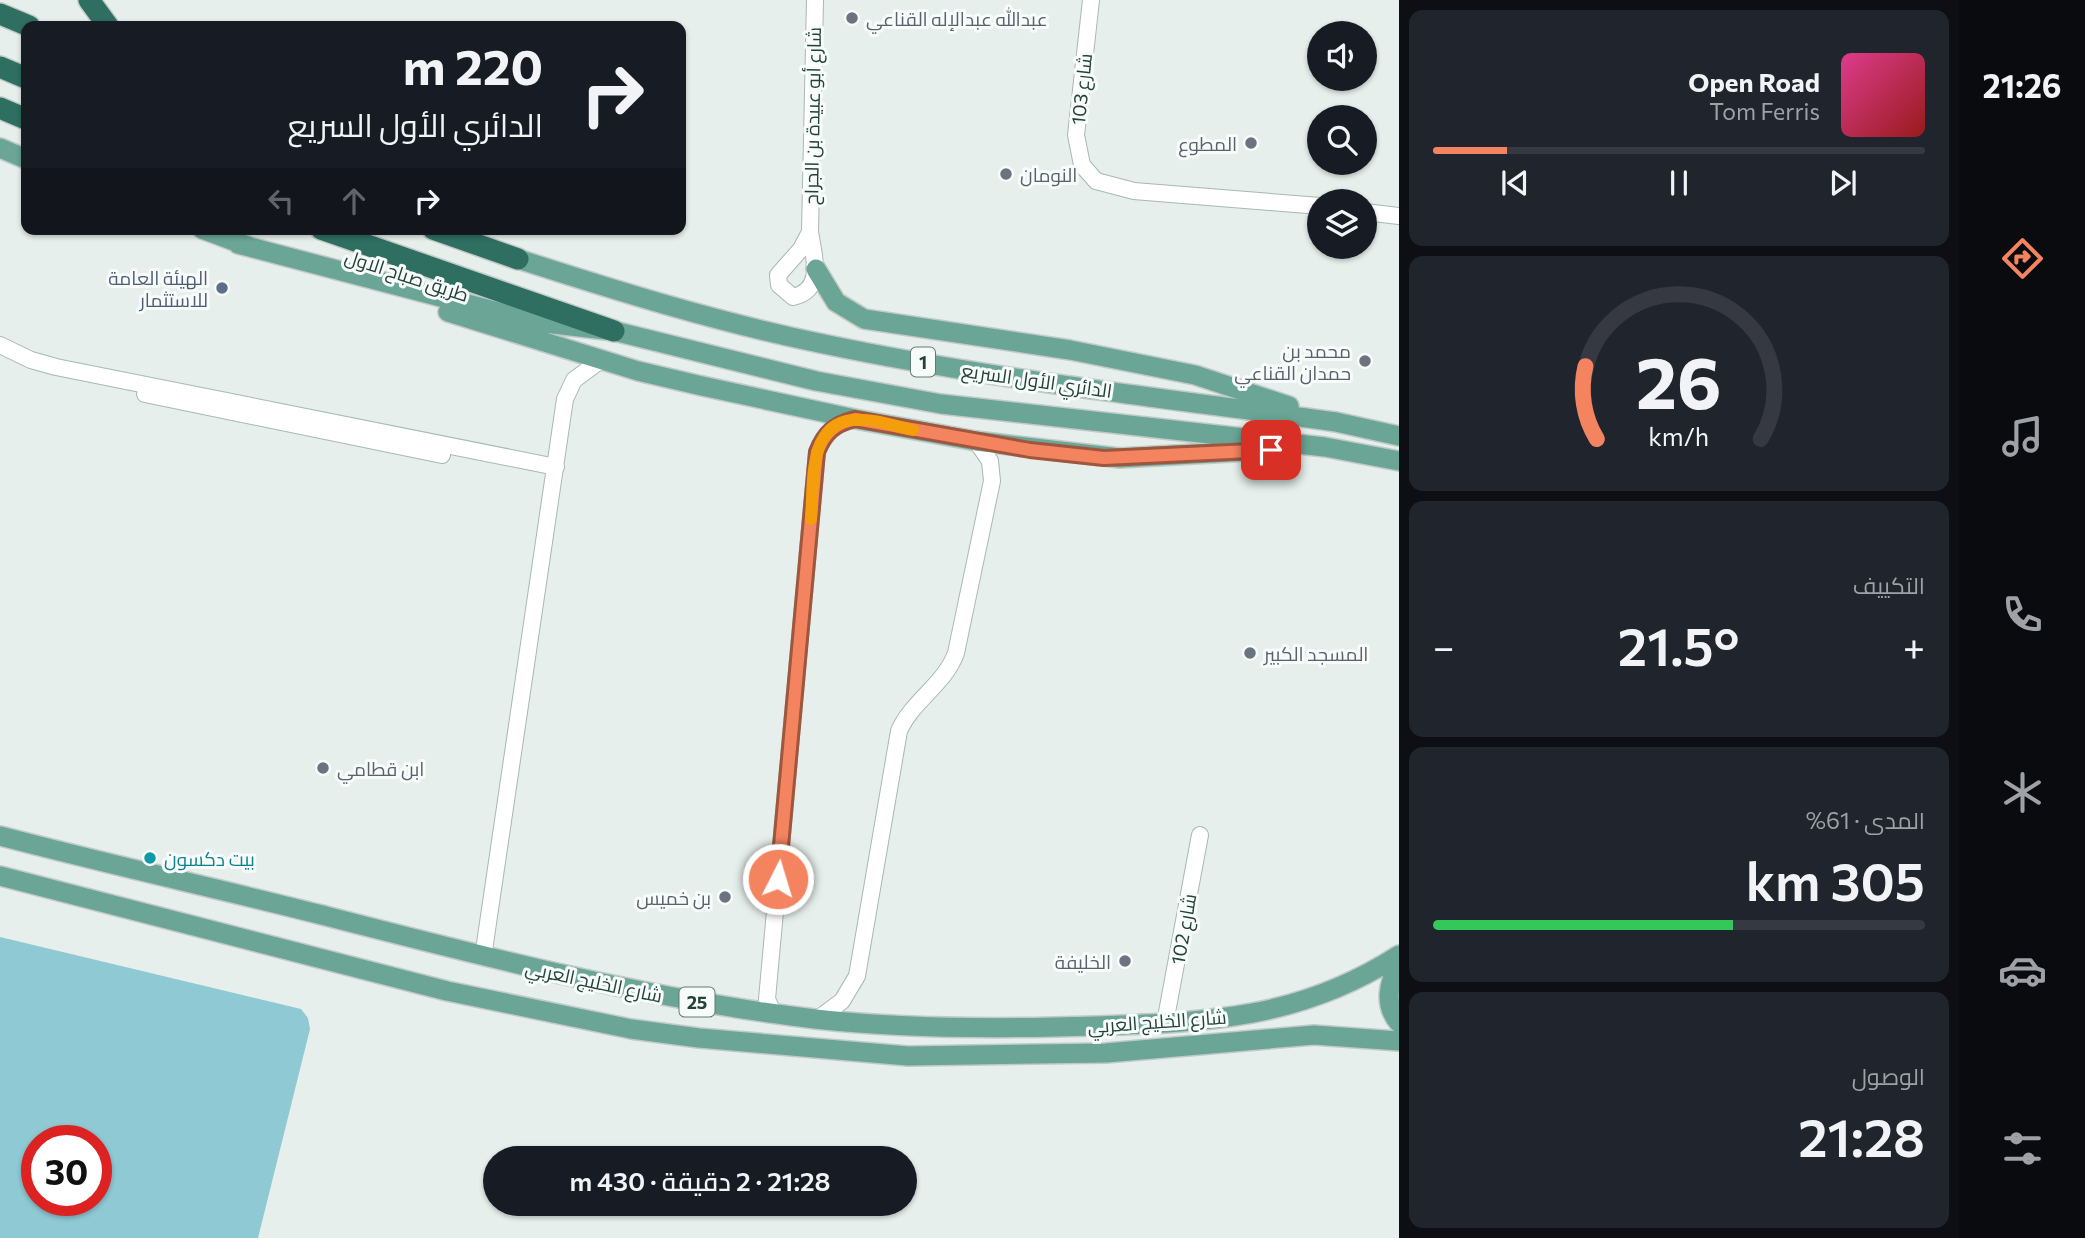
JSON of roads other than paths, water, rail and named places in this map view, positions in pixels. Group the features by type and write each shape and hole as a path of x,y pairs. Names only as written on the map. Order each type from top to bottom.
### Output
{"highway":[{"path":"89,0 104,21"},
{"path":"4,14 21,22"},
{"path":"0,67 21,76"},
{"path":"0,108 21,117"},
{"name":"طريق صباح الاول","path":"338,235 614,331"},
{"name":"1","path":"451,235 518,259"},
{"path":"467,235 493,249"}],"main road":[{"path":"0,148 21,157"},
{"path":"0,164 21,166"},
{"name":"طريق صباح الاول","path":"216,235 601,360"},
{"name":"الدائري الأول السريع","path":"238,244 536,322 614,331 816,381 941,404 1325,447 1399,461"},
{"name":"الدائري الأول السريع","path":"518,259 629,295 817,343 944,366 1336,422 1399,436"},
{"path":"816,269 822,283 836,302 863,319 1070,350 1195,375 1336,422"},
{"name":"الدائري الأول السريع","path":"601,360 702,386 855,419 1030,450 1134,459 1325,447"},
{"name":"شارع الخليج العربي","path":"0,836 484,957 641,992 818,1019 1025,1028 1165,1023 1270,1011 1309,1001 1340,989 1399,955"},
{"name":"شارع الخليج العربي","path":"0,876 447,991 631,1029 724,1041 908,1056 1106,1053 1314,1035 1399,1041"},
{"path":"1399,962 1389,988 1391,1009 1399,1023"}],"street":[{"name":"شارع أبو عبيدة بن الجراح","path":"810,232 801,249 781,268 778,275 779,285 793,297 802,294 813,283 816,269 810,232 814,0"},
{"name":"شارع 103","path":"1091,0 1076,135 1077,151 1089,174 1096,181 1120,189 1307,205"},
{"path":"1377,213 1399,216"},
{"path":"0,345 31,360 56,367 555,472"},
{"path":"0,355 66,379 555,472"},
{"path":"484,957 569,389 582,372 601,360"},
{"path":"773,1013 767,999 817,452 822,439 837,423 855,419"},
{"path":"818,1019 842,1001 858,976 899,732 904,719 947,672 956,653 992,481 990,461 976,441"},
{"name":"شارع 102","path":"1165,1023 1200,835"}],"water":[{"path":"0,937 301,1009 308,1018 310,1029 258,1238 0,1238"}],"place":[{"name":"عبدالله عبدالإله القناعي","path":"852,18"},
{"name":"المطوع","path":"1251,143"},
{"name":"النومان","path":"1006,174"},
{"name":"الهيئة العامة للاستثمار","path":"222,288"},
{"name":"محمد بن حمدان القناعي","path":"1365,361"},
{"name":"المسجد الكبير","path":"1250,653"},
{"name":"ابن قطامي","path":"323,768"},
{"name":"بيت دكسون","path":"150,858"},
{"name":"بن خميس","path":"725,897"},
{"name":"الخليفة","path":"1125,961"}]}
